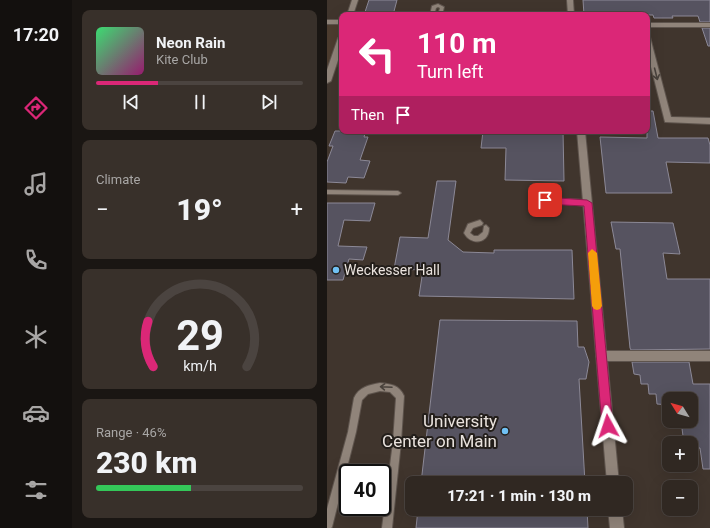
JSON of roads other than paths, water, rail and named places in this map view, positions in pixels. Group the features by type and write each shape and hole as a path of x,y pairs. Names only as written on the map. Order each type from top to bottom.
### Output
{"street":[{"path":"351,12 355,0"},
{"path":"570,0 571,12"},
{"path":"327,22 339,22"},
{"path":"650,25 710,25"},
{"path":"327,81 339,47"},
{"path":"650,48 668,120 710,121"},
{"path":"581,134 612,476"},
{"path":"601,356 710,356"},
{"path":"616,516 617,528"}],"lane":[{"path":"433,12 434,7 438,5 442,7 441,12"},
{"path":"327,192 398,193"},
{"path":"545,200 587,203"},
{"path":"479,223 470,226 467,232 469,236 476,239 480,238 486,233 486,228"},
{"path":"327,527 352,432 358,398 366,390 380,387 392,388 400,396 397,442 387,528"}],"place":[{"name":"Weckesser Hall","path":"336,270"},
{"name":"University Center on Main","path":"505,431"}]}
